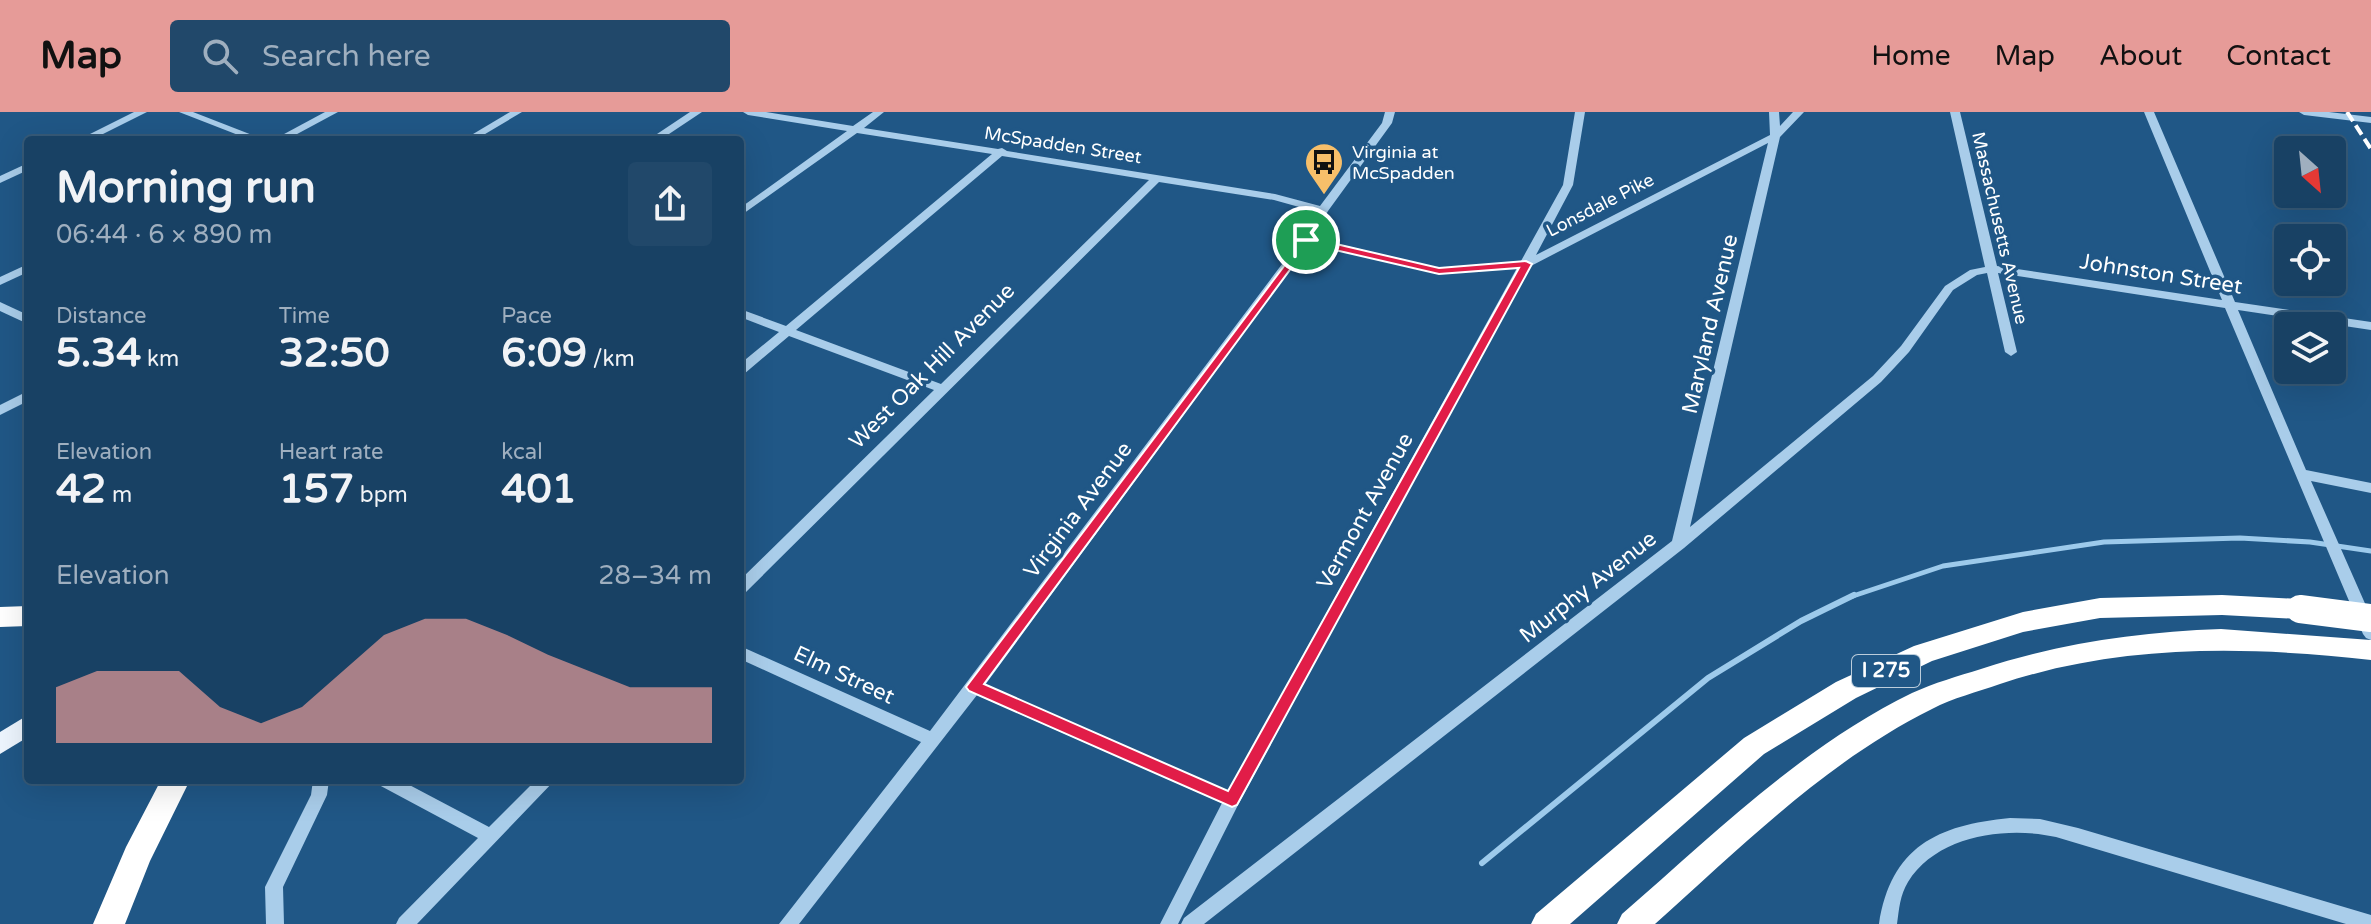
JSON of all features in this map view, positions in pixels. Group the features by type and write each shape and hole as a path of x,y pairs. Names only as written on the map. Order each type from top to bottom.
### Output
{"highway":[{"name":"I 275","path":"1547,924 1754,746 1846,690 1923,653 2023,622 2100,608 2222,605 2300,609 2371,618"},
{"path":"0,617 24,616"},
{"name":"I 275","path":"1633,924 1734,835 1842,750 1922,701 2027,663 2137,642 2207,637 2308,642 2371,650"},
{"path":"109,924 137,857 174,784"}],"main road":[{"path":"0,744 24,728"}],"street":[{"path":"91,136 142,112"},
{"path":"184,112 249,136"},
{"path":"286,136 333,112"},
{"path":"475,136 517,112"},
{"path":"659,136 697,112"},
{"name":"McSpadden Street","path":"748,112 1158,177 1275,197 1323,210"},
{"path":"744,210 879,112"},
{"name":"Virginia Avenue","path":"788,924 930,739 974,687 1306,240 1323,210 1387,123 1390,112"},
{"name":"Vermont Avenue","path":"1169,924 1232,800 1568,185 1580,112"},
{"name":"Maryland Avenue","path":"1679,544 1775,136 1774,112"},
{"name":"Lonsdale Pike","path":"1306,240 1439,271 1526,264 1775,136 1799,112"},
{"name":"Massachusetts Avenue","path":"1955,112 2011,352"},
{"path":"2149,112 2371,634"},
{"path":"2304,112 2371,120"},
{"path":"744,368 1002,151"},
{"path":"0,180 24,168"},
{"name":"West Oak Hill Avenue","path":"744,585 1158,177"},
{"path":"0,282 24,269"},
{"name":"Johnston Street","path":"1992,269 2371,326"},
{"name":"Murphy Avenue","path":"1190,924 1679,544 1877,379 1905,349 1957,280 1992,269"},
{"path":"0,306 24,318"},
{"path":"744,315 943,389"},
{"path":"0,411 24,397"},
{"path":"2301,474 2371,488"},
{"name":"Elm Street","path":"744,654 930,739"},
{"path":"974,687 1232,800"},
{"path":"275,924 274,887 319,795 320,784"},
{"path":"392,784 490,836"},
{"path":"405,924 543,784"},
{"path":"1892,919 1896,883 1908,867 1944,838 1987,828 2035,826 2371,923"}],"waterway":[{"path":"1850,597 1943,566 2104,542 2240,538 2310,542 2371,551"},
{"path":"1482,863 1708,678 1801,621 1854,595"}],"railway":[{"path":"2347,112 2371,149"}],"place":[{"name":"Virginia at McSpadden","path":"1324,196"}],"route":[{"path":"1306,240 1439,271 1526,264 1232,800 974,687 1306,240"}]}
